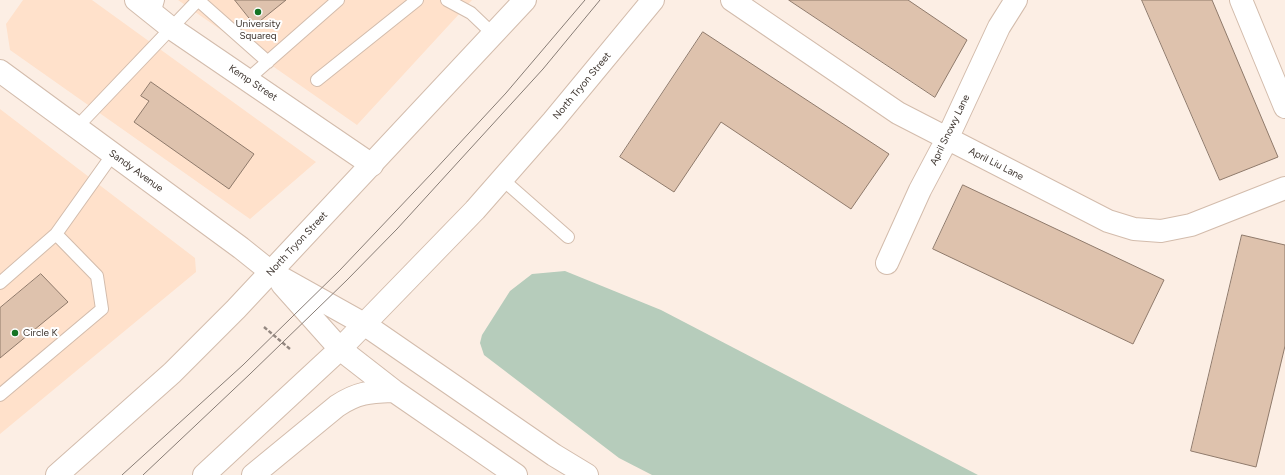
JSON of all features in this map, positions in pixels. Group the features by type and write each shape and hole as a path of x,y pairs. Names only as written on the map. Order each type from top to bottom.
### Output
{"main road":[{"name":"Kemp Street","path":"136,0 156,7 171,28 248,79 372,165"},
{"name":"North Tryon Street","path":"57,475 172,373 271,272 525,0"},
{"name":"North Tryon Street","path":"204,475 340,349 475,210 553,121 653,0"},
{"name":"April Liu Lane","path":"732,0 898,113 1108,221 1134,229 1161,231 1191,225 1285,188"},
{"name":"April Snowy Lane","path":"887,262 920,190 947,139 999,27 1016,0"},
{"path":"1241,0 1285,107"},
{"name":"Sandy Avenue","path":"0,72 241,248 271,272"},
{"path":"271,272 364,324 554,455 587,475"},
{"path":"271,272 340,349 394,391 516,475"},
{"path":"253,475 337,406 351,397 368,392 394,391"}],"lane":[{"path":"76,128 198,0 268,62"},
{"path":"248,79 338,0"},
{"path":"317,80 417,0"},
{"path":"447,0 471,13 493,34"},
{"path":"0,283 56,234 113,154"},
{"path":"502,179 568,237"},
{"path":"0,395 102,309 97,276 56,234"}],"path":[{"path":"264,327 290,348"}],"shaded area":[{"path":"23,0 92,0 316,162 250,219 10,50 6,24"},
{"path":"178,0 472,0 357,125"},
{"path":"0,109 195,258 196,272 0,434"}],"green space":[{"path":"565,271 661,310 978,475 652,475 619,458 484,355 480,343 482,335 510,291 532,274"}],"building":[{"name":"University Squareq","path":"235,0 286,0 255,25"},
{"path":"789,0 908,0 967,40 935,97"},
{"path":"1142,0 1212,0 1278,157 1220,180"},
{"path":"703,32 889,154 851,209 721,122 674,192 620,157"},
{"path":"151,82 254,154 229,189 134,122 149,101 141,96"},
{"path":"963,185 1164,280 1133,344 933,249"},
{"path":"1242,235 1285,245 1285,346 1256,467 1191,451"},
{"name":"Circle K","path":"41,274 68,302 0,358 0,308"}],"tram line":[{"path":"122,475 243,365 340,270 506,93 585,0"},
{"path":"143,475 250,374 397,229 543,69 600,0"}],"place":[{"name":"University Squareq","path":"258,12"},
{"name":"Circle K","path":"15,333"}]}
